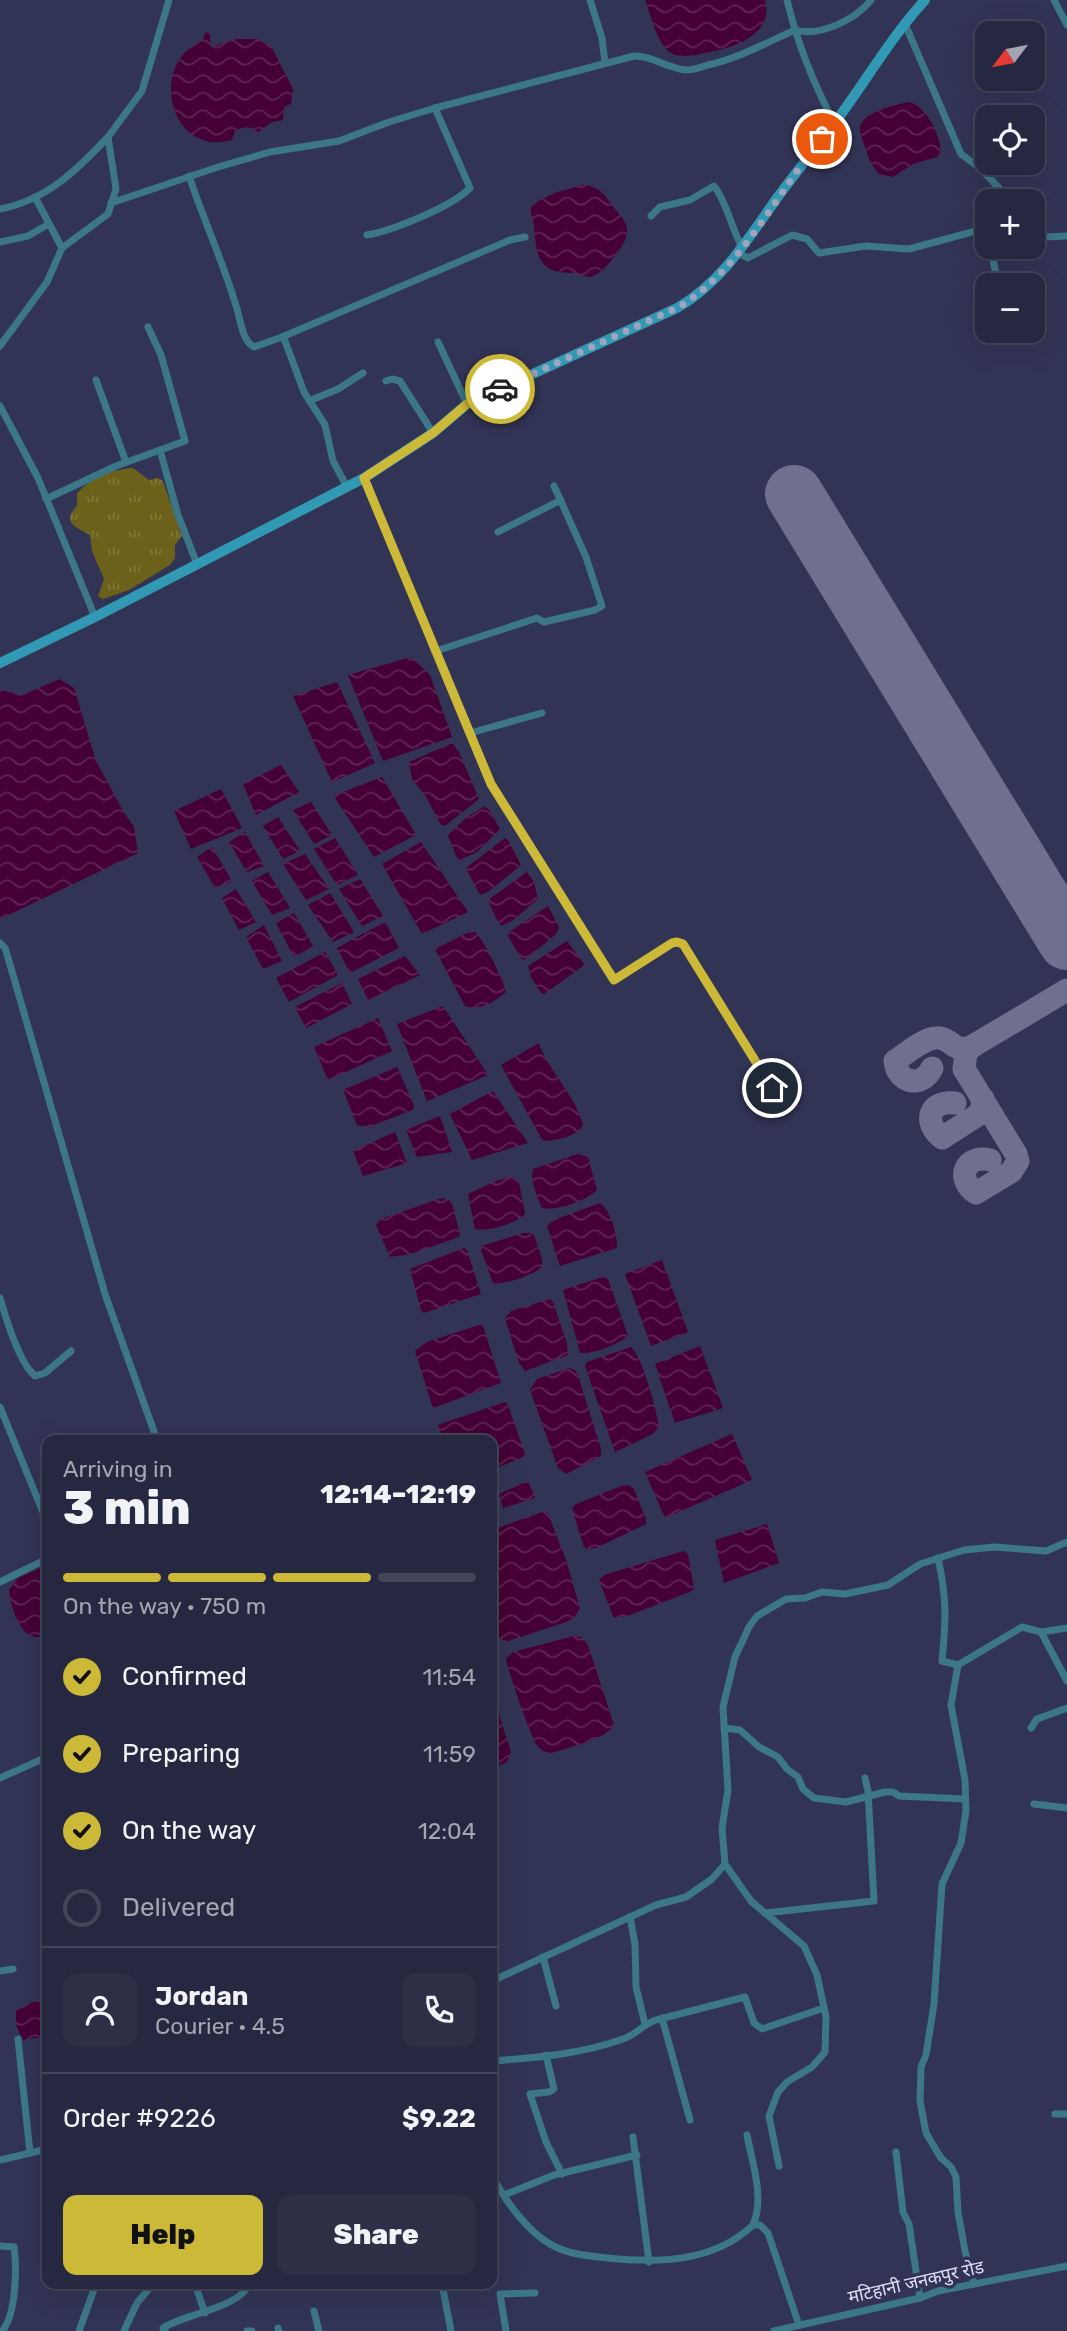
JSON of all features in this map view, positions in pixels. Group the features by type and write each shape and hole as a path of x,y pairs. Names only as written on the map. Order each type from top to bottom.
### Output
{"main road":[{"path":"0,663 364,478 433,433 467,404 697,297 740,250 925,0"}],"street":[{"path":"0,209 35,197 61,183 108,137 142,91 170,0"},
{"path":"590,0 602,38 605,64"},
{"path":"787,0 794,30 835,124"},
{"path":"111,203 270,152 340,141 435,107 605,64 642,56 660,64 688,70 734,59 794,30 804,33 832,26 858,13 871,0"},
{"path":"1054,0 1067,25"},
{"path":"905,24 961,155 981,169 1000,189"},
{"path":"367,235 382,233 441,208 470,188 435,107"},
{"path":"0,346 47,282 62,248 108,214 116,189 108,137"},
{"path":"189,176 230,283 246,339 254,347 510,240 526,237"},
{"path":"651,216 660,207 690,200 714,187 719,192 740,250 748,258 792,235 807,239 818,253 866,246 909,249 975,232"},
{"path":"35,197 62,248"},
{"path":"0,242 28,236 49,223"},
{"path":"1045,237 1067,236"},
{"path":"46,499 126,462 185,441 161,355 148,327"},
{"path":"282,337 309,401 325,425 333,461 346,487"},
{"path":"438,342 467,404"},
{"path":"309,401 338,389 363,373"},
{"path":"96,380 126,462"},
{"path":"386,381 400,381 433,433"},
{"path":"0,406 46,499 95,617"},
{"path":"160,450 178,515 197,564"},
{"path":"364,478 491,784 614,980 672,943 683,944 772,1088"},
{"path":"436,651 537,618 544,622 602,606 586,557 554,486"},
{"path":"498,532 561,500"},
{"path":"470,733 542,713"},
{"path":"0,943 7,954 105,1294 156,1435"},
{"path":"0,1298 8,1326 27,1367 35,1376 45,1373 71,1351"},
{"path":"0,1407 2,1418 42,1510"},
{"path":"779,2166 769,2116 778,2092 787,2082 812,2067 825,2052 826,2017 817,1975 804,1945 751,1901 725,1864 722,1828 727,1790 723,1707 734,1657 757,1616 786,1599 805,1598 822,1592 845,1594 888,1585 920,1564 964,1550 995,1547 1046,1551 1067,1542"},
{"path":"938,1559 945,1591 946,1614 942,1661 958,1665 1023,1628 1041,1632 1067,1628"},
{"path":"0,1582 42,1561"},
{"path":"1041,1632 1067,1681"},
{"path":"958,1665 951,1705 965,1780 966,1811 961,1843 942,1884 934,2004 926,2055 921,2067 920,2101 926,2133 956,2177 960,2225 974,2284"},
{"path":"1031,1728 1037,1720 1067,1708"},
{"path":"724,1728 740,1730 759,1747 778,1757 787,1769 798,1777 803,1789 814,1798 846,1802 885,1792 893,1792 899,1796 965,1798"},
{"path":"0,1778 42,1759"},
{"path":"765,1913 874,1901 865,1778"},
{"path":"1034,1804 1067,1808"},
{"path":"497,1979 656,1905 686,1897 712,1879 725,1864"},
{"path":"630,1917 635,1944 636,1987 645,2024"},
{"path":"543,1957 556,2006"},
{"path":"0,1971 13,1969"},
{"path":"497,2061 618,2041 635,2034 645,2024 662,2018 745,1997 754,2022 762,2028 824,2008"},
{"path":"662,2018 690,2120"},
{"path":"18,2039 30,2153"},
{"path":"546,2055 554,2089 530,2094 546,2142 562,2174"},
{"path":"1055,2114 1067,2114"},
{"path":"497,2183 517,2213 549,2244 587,2256 649,2262 678,2259 717,2249 753,2225 757,2213 757,2191 747,2135"},
{"path":"633,2137 649,2262"},
{"path":"0,2160 42,2151"},
{"path":"896,2152 903,2212 909,2224 920,2298"},
{"path":"504,2195 562,2174 637,2155"},
{"path":"757,2213 764,2221 764,2229"},
{"path":"753,2225 760,2225 768,2233 799,2325"},
{"path":"0,2246 14,2247 16,2262 8,2325 2,2331"},
{"name":"मटिहानी जनकपुर रोड","path":"774,2331 920,2298 938,2291 1067,2266"},
{"path":"79,2331 94,2289"},
{"path":"124,2331 137,2303 149,2289"},
{"path":"197,2289 205,2313"},
{"path":"165,2331 163,2328 170,2323 205,2313 246,2289"},
{"path":"443,2289 451,2331"},
{"path":"506,2331 500,2294 535,2293"},
{"path":"314,2311 319,2331"}],"green space":[{"path":"133,468 149,480 158,478 163,481 182,536 175,545 175,558 170,565 129,590 103,599 98,596 104,579 92,551 90,535 76,527 70,517 77,506 77,494 88,483 110,472"}],"water":[{"path":"645,0 765,0 766,12 764,22 758,30 741,42 720,50 682,56 671,53 663,45"},
{"path":"206,32 210,34 211,47 237,39 257,39 271,46 293,89 291,104 284,107 283,120 272,122 258,132 241,128 235,131 232,140 215,142 194,136 182,125 171,94 172,78 187,50 202,41"},
{"path":"910,102 922,110 931,122 941,152 937,157 913,164 893,177 879,174 868,156 861,136 862,122 874,113"},
{"path":"582,185 602,192 622,217 627,229 623,244 613,259 590,277 554,270 542,262 531,213 531,207 540,200"},
{"path":"411,657 430,675 452,737 383,761 348,675"},
{"path":"60,679 74,688 96,761 134,827 138,853 0,919 0,690 22,695"},
{"path":"337,682 375,763 332,782 293,696"},
{"path":"450,744 459,752 479,799 445,826 441,825 425,795 412,779 409,762"},
{"path":"281,765 299,792 256,815 243,784"},
{"path":"382,777 416,835 374,857 335,795"},
{"path":"221,789 242,828 191,849 174,811"},
{"path":"311,802 332,835 314,844 293,810"},
{"path":"485,806 500,829 477,852 460,860 448,835 467,817"},
{"path":"278,817 300,851 283,859 263,826"},
{"path":"245,832 264,866 247,872 229,842"},
{"path":"335,838 358,875 337,885 314,849"},
{"path":"505,838 521,865 488,892 480,895 466,868"},
{"path":"421,842 468,912 422,934 382,864"},
{"path":"212,847 232,881 215,888 197,857"},
{"path":"305,854 329,889 306,900 283,864"},
{"path":"268,872 290,908 272,915 252,881"},
{"path":"527,872 534,882 538,899 512,921 501,926 488,900"},
{"path":"360,879 383,916 362,926 339,889"},
{"path":"236,889 256,922 239,930 222,898"},
{"path":"330,893 354,932 333,942 308,905"},
{"path":"548,906 559,927 556,934 522,960 508,936 509,932"},
{"path":"294,913 313,946 294,957 276,923"},
{"path":"385,922 399,948 350,973 337,948"},
{"path":"264,925 282,961 263,969 246,937"},
{"path":"475,932 493,960 506,992 487,1005 471,1007 465,1006 436,951 467,933"},
{"path":"567,941 583,966 544,994 541,993 528,966"},
{"path":"325,952 338,975 289,1002 276,978"},
{"path":"405,956 420,975 368,1000 358,979"},
{"path":"342,983 352,1004 306,1028 295,1007"},
{"path":"443,1006 488,1075 427,1101 397,1024"},
{"path":"378,1018 392,1051 328,1080 314,1047"},
{"path":"537,1044 575,1104 583,1125 576,1132 560,1139 544,1141 541,1138 501,1065"},
{"path":"397,1067 414,1105 413,1110 368,1127 357,1125 343,1090"},
{"path":"493,1091 528,1143 472,1160 450,1114"},
{"path":"440,1116 452,1152 417,1157 406,1130"},
{"path":"395,1132 407,1163 363,1176 353,1151"},
{"path":"578,1154 588,1157 597,1190 571,1204 542,1208 533,1184 533,1169"},
{"path":"513,1177 519,1182 525,1214 501,1226 475,1229 468,1194 498,1180"},
{"path":"442,1198 452,1204 459,1237 411,1254 390,1257 376,1225 381,1219"},
{"path":"600,1203 613,1223 617,1248 560,1266 547,1226 554,1220"},
{"path":"523,1233 534,1235 542,1267 518,1279 493,1283 482,1246"},
{"path":"464,1248 467,1250 481,1294 424,1313 410,1269"},
{"path":"662,1260 688,1332 651,1346 625,1274"},
{"path":"603,1277 608,1279 628,1336 605,1348 580,1353 563,1290"},
{"path":"550,1299 567,1343 568,1355 525,1371 519,1363 505,1318 511,1311"},
{"path":"483,1326 501,1383 433,1408 415,1351 427,1342"},
{"path":"700,1346 723,1408 675,1423 655,1364"},
{"path":"631,1347 644,1372 659,1427 653,1434 615,1452 585,1366 587,1362"},
{"path":"569,1368 575,1370 578,1375 601,1456 566,1474 558,1468 530,1390 537,1379"},
{"path":"505,1402 525,1454 497,1468 497,1435 441,1435 438,1425"},
{"path":"732,1434 752,1480 665,1518 645,1472"},
{"path":"528,1481 535,1498 503,1508 499,1494"},
{"path":"629,1485 634,1489 646,1524 596,1548 586,1549 572,1508 576,1504"},
{"path":"547,1512 566,1560 580,1608 574,1618 508,1641 498,1636 497,1528"},
{"path":"767,1524 779,1563 724,1583 715,1540"},
{"path":"684,1551 688,1554 694,1589 692,1591 630,1615 615,1618 613,1616 599,1580 604,1575"},
{"path":"42,1567 42,1636 31,1635 25,1631 15,1616 9,1590 18,1578"},
{"path":"574,1636 581,1637 588,1645 614,1725 595,1739 552,1753 543,1751 534,1740 506,1659 513,1652"},
{"path":"497,1693 500,1718 511,1752 507,1762 497,1767"},
{"path":"42,2001 42,2037 23,2040 16,2025 16,2011 32,2002"}],"taxiway":[{"path":"990,1160 974,1161 966,1169 966,1181 976,1193 1011,1172 1018,1161 964,1069 966,1053 971,1047 1067,990"},
{"path":"932,1068 922,1079 911,1081 900,1074 895,1061 934,1038 945,1039 961,1048 971,1047"},
{"path":"955,1103 939,1105 931,1114 932,1126 942,1138 981,1113 983,1099"}],"runway":[{"path":"794,494 1067,941"}],"way so far":[{"path":"500,389 697,297 730,263 822,139"}],"route":[{"path":"500,389 467,404 433,433 364,478 491,784 614,980 672,943 683,944 772,1088"}]}
